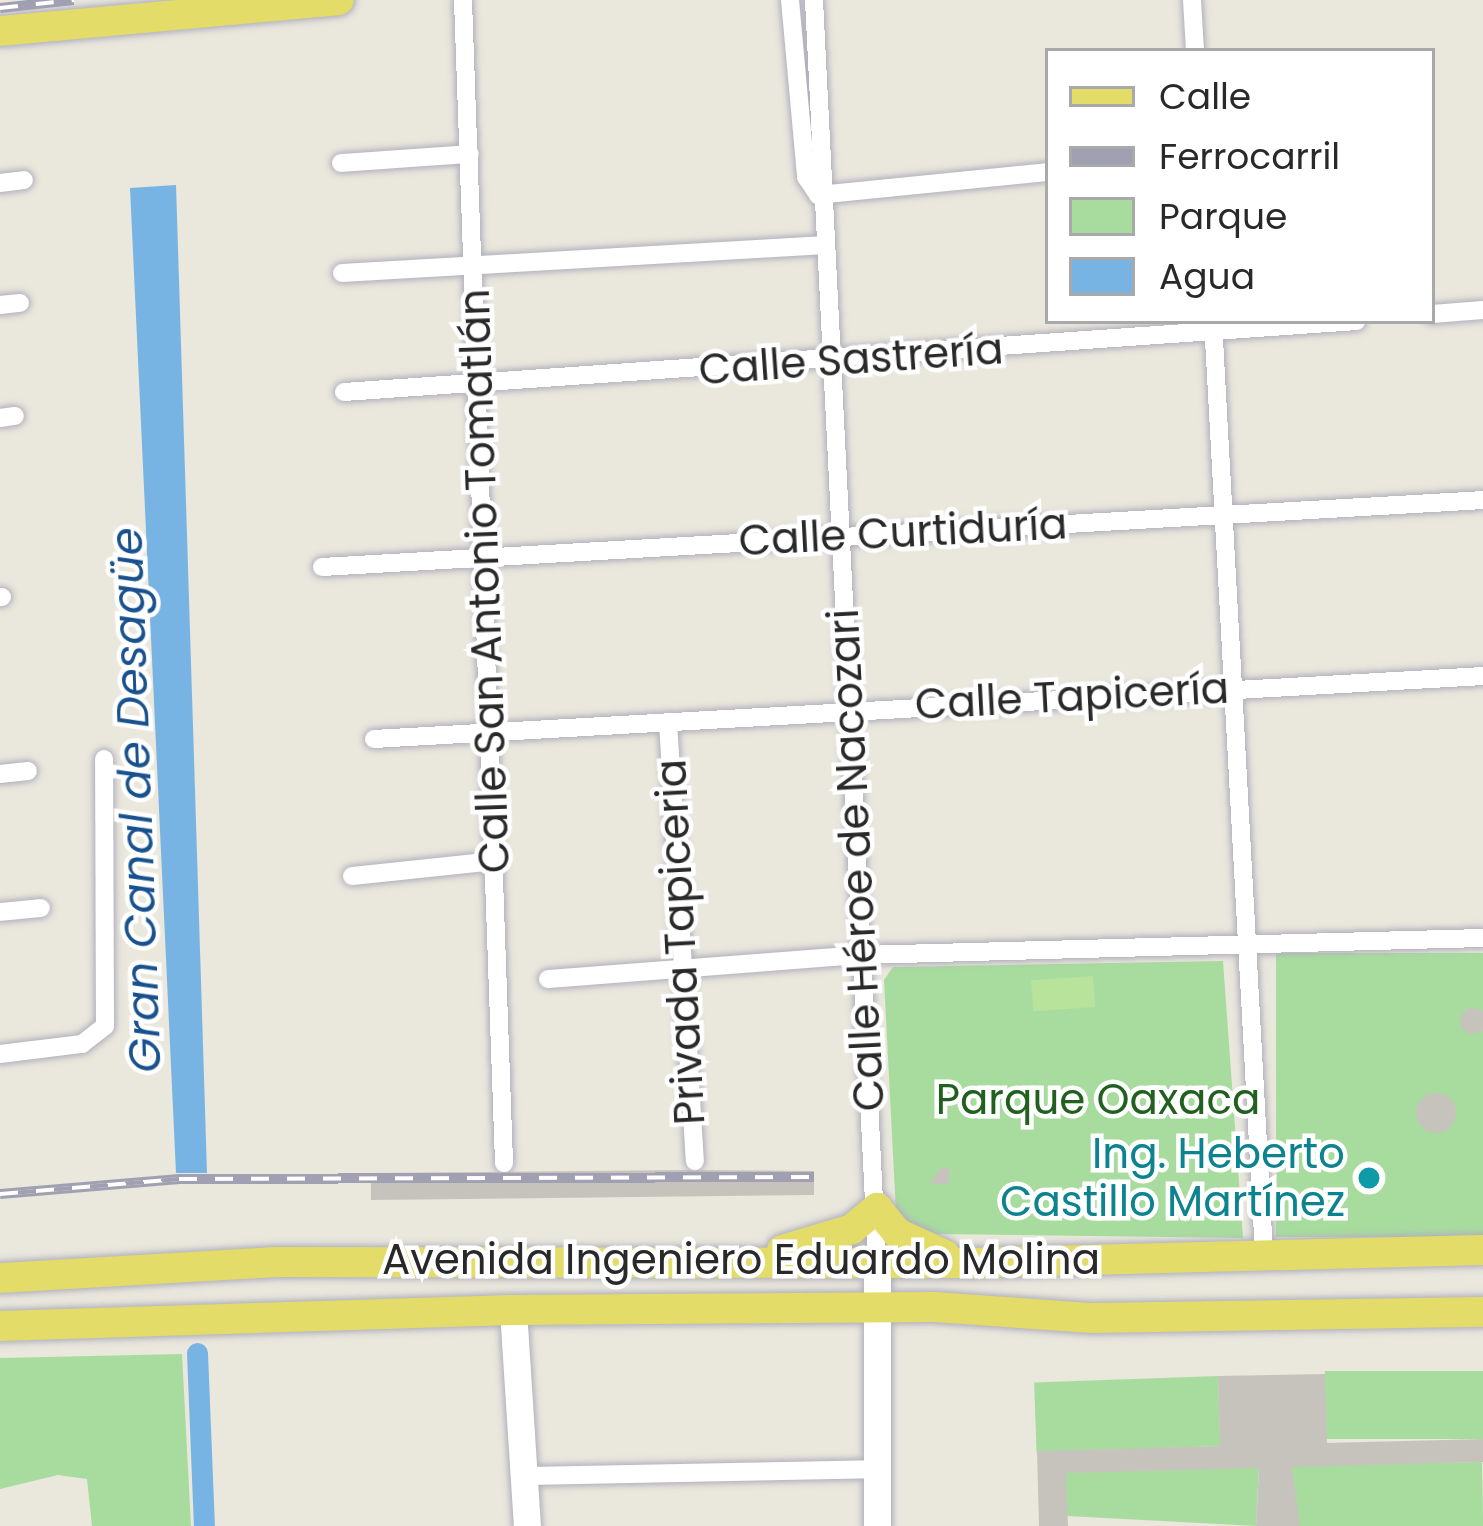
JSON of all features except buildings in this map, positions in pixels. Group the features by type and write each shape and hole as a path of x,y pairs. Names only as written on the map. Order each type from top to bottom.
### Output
{"main road":[{"path":"0,32 339,0"},
{"path":"753,1259 852,1229 877,1208 910,1241 968,1263"},
{"name":"Avenida Ingeniero Eduardo Molina","path":"0,1278 275,1262 753,1259 968,1263 1483,1250"},
{"name":"Avenida Ingeniero Eduardo Molina","path":"0,1326 278,1313 513,1310 878,1307 1093,1318 1483,1312"}],"street":[{"name":"Calle San Antonio Tomatlán","path":"463,0 504,1162"},
{"name":"Calle Héroe de Nacozari","path":"790,0 806,177 818,195"},
{"name":"Calle Héroe de Nacozari","path":"814,0 827,177 818,195 877,1208 878,1526"},
{"path":"1192,0 1195,48"},
{"path":"341,163 470,154"},
{"path":"818,195 1045,172"},
{"path":"0,183 24,180"},
{"path":"341,273 821,245"},
{"path":"1435,314 1483,310"},
{"name":"Calle Sastrería","path":"344,392 828,362 1286,324"},
{"path":"1214,327 1264,1255"},
{"name":"Calle Curtiduría","path":"322,567 1483,500"},
{"name":"Calle Tapicería","path":"374,739 1483,676"},
{"name":"Privada Tapiceria","path":"668,722 695,1161"},
{"path":"0,1054 64,1047 97,1038 105,1026 104,759"},
{"path":"0,773 28,771"},
{"path":"352,876 495,861"},
{"path":"0,912 41,908"},
{"path":"548,980 862,955 1483,938"},
{"path":"513,1310 527,1526"},
{"path":"524,1476 876,1469"}],"green space":[{"path":"1276,953 1483,953 1483,1237 1276,1237"},
{"name":"Parque Oaxaca","path":"1223,961 1243,1238 919,1233 896,1213 884,980 893,967"},
{"path":"1093,976 1095,1007 1033,1011 1031,980"},
{"path":"182,1354 191,1526 92,1526 87,1479 58,1475 0,1489 0,1358"},
{"path":"1325,1371 1483,1371 1483,1439 1325,1439"},
{"path":"1218,1376 1220,1446 1037,1452 1034,1382"},
{"path":"1066,1458 1259,1468 1256,1526 1063,1516"},
{"path":"1482,1462 1483,1526 1293,1526 1292,1465"}],"water":[{"path":"176,185 207,1173 176,1173 130,188"}],"waterway":[{"name":"Gran Canal de Desagüe","path":"197,1353 204,1526"}],"railway":[{"path":"0,8 74,0"},
{"path":"0,1194 179,1179 814,1177"}],"place":[{"name":"Ing. Heberto Castillo Martínez","path":"1369,1178"}]}
